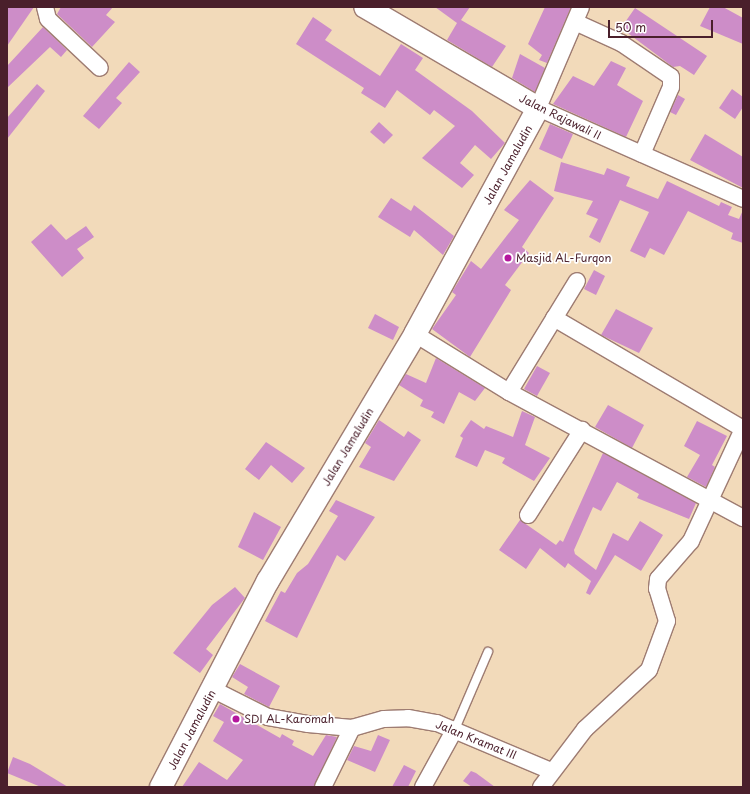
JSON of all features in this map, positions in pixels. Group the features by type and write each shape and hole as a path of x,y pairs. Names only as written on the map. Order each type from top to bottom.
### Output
{"street":[{"path":"45,7 48,19 100,68"},
{"name":"Jalan Rajawali II","path":"365,7 538,108 743,199"},
{"path":"538,108 578,14 671,77 671,87 642,154"},
{"name":"Jalan Jamaludin","path":"165,785 268,581 415,334 538,108"},
{"path":"509,392 577,281"},
{"path":"541,787 551,771 585,729 649,670 667,621 657,590 658,579 691,541 712,500 743,429 554,318"},
{"path":"415,334 509,392 743,518"},
{"path":"528,515 582,430"},
{"name":"Jalan Kramat III","path":"214,690 268,717 352,728 384,719 408,718 455,729 551,771"},
{"path":"323,787 352,728"},
{"path":"423,787 455,729"}],"lane":[{"path":"455,729 488,652"}],"building":[{"path":"7,7 34,7 7,46"},
{"path":"61,7 113,7 106,15 115,22 92,47 57,14"},
{"path":"435,7 470,7 461,20 506,46 492,67 447,40 457,23"},
{"path":"545,7 571,7 547,63 539,60 542,55 528,44"},
{"path":"710,7 723,7 743,18 743,44 700,26"},
{"path":"635,8 707,56 694,75 680,66 673,67 621,28"},
{"path":"313,17 332,30 325,40 380,76 401,44 423,58 415,70 472,111 505,143 491,159 475,145 460,163 474,175 462,188 422,158 455,126 434,110 430,115 397,90 385,108 361,93 364,88 296,44"},
{"path":"43,27 67,50 61,57 50,47 7,88 7,66"},
{"path":"520,54 545,68 535,92 512,78"},
{"path":"611,61 626,68 617,85 643,101 626,137 553,104 573,76 594,86"},
{"path":"129,62 140,72 116,98 122,103 99,129 83,116"},
{"path":"37,84 45,91 7,139 7,118"},
{"path":"732,89 743,97 743,107 735,119 719,108"},
{"path":"678,95 685,99 676,115 670,112"},
{"path":"379,122 393,135 384,144 370,132"},
{"path":"550,124 573,134 562,159 539,149"},
{"path":"705,134 743,157 743,188 690,160"},
{"path":"561,162 604,175 607,168 630,177 626,186 658,199 667,181 719,206 721,202 732,207 728,215 739,219 743,210 743,243 731,239 733,233 688,211 664,255 650,248 645,258 630,251 649,212 620,200 600,243 589,237 598,219 586,214 593,201 554,191"},
{"path":"530,180 554,198 522,247 529,253 505,285 511,290 470,357 432,329 456,295 452,292 471,261 481,269 519,220 504,210"},
{"path":"391,198 411,211 414,205 454,236 443,255 414,230 410,237 378,217"},
{"path":"51,224 66,240 86,226 94,237 77,249 84,258 62,277 31,242"},
{"path":"594,270 605,276 596,295 584,289"},
{"path":"616,309 653,328 639,353 601,335"},
{"path":"375,314 399,327 393,340 368,328"},
{"path":"436,358 485,388 475,401 459,392 444,424 431,417 434,412 420,406 423,400 399,385 406,374 426,383"},
{"path":"537,366 550,373 537,396 524,389"},
{"path":"608,405 644,425 632,448 595,427"},
{"path":"522,411 535,417 525,445 550,458 534,481 502,463 505,458 485,450 477,467 455,457 463,438 460,436 471,420 484,429 486,426 513,437"},
{"path":"379,420 404,437 408,431 421,440 394,481 359,467 371,447 365,443"},
{"path":"697,421 727,436 712,465 715,467 706,487 687,477 700,455 684,446"},
{"path":"266,442 305,468 292,483 271,465 259,480 245,469"},
{"path":"603,453 696,503 689,519 637,498 639,494 617,482 601,511 593,507 574,550 575,554 596,570 613,533 628,541 640,521 663,535 641,571 615,555 590,595 586,593 591,581 568,563 565,568 540,548 526,569 499,550 520,520 556,545 560,540 563,542"},
{"path":"336,500 375,517 345,561 337,555 297,638 265,621 281,591 285,593 297,573 308,564 338,516 329,511"},
{"path":"254,512 281,527 263,560 238,547"},
{"path":"235,587 245,598 206,649 213,655 200,673 173,653 212,605"},
{"path":"240,664 280,686 269,707 244,694 248,687 232,677"},
{"path":"220,704 280,738 282,734 294,741 292,745 313,756 326,735 337,737 314,787 182,787 199,762 227,780 243,760 213,741 224,722 213,716"},
{"path":"378,735 390,740 375,772 347,760 354,746 371,751"},
{"path":"13,757 30,764 68,787 41,787 7,773"},
{"path":"404,765 416,771 408,787 392,787"},
{"path":"471,771 495,787 472,787 463,781"}],"place":[{"name":"Masjid AL-Furqon","path":"508,258"},
{"name":"SDI AL-Karomah","path":"236,719"}]}
